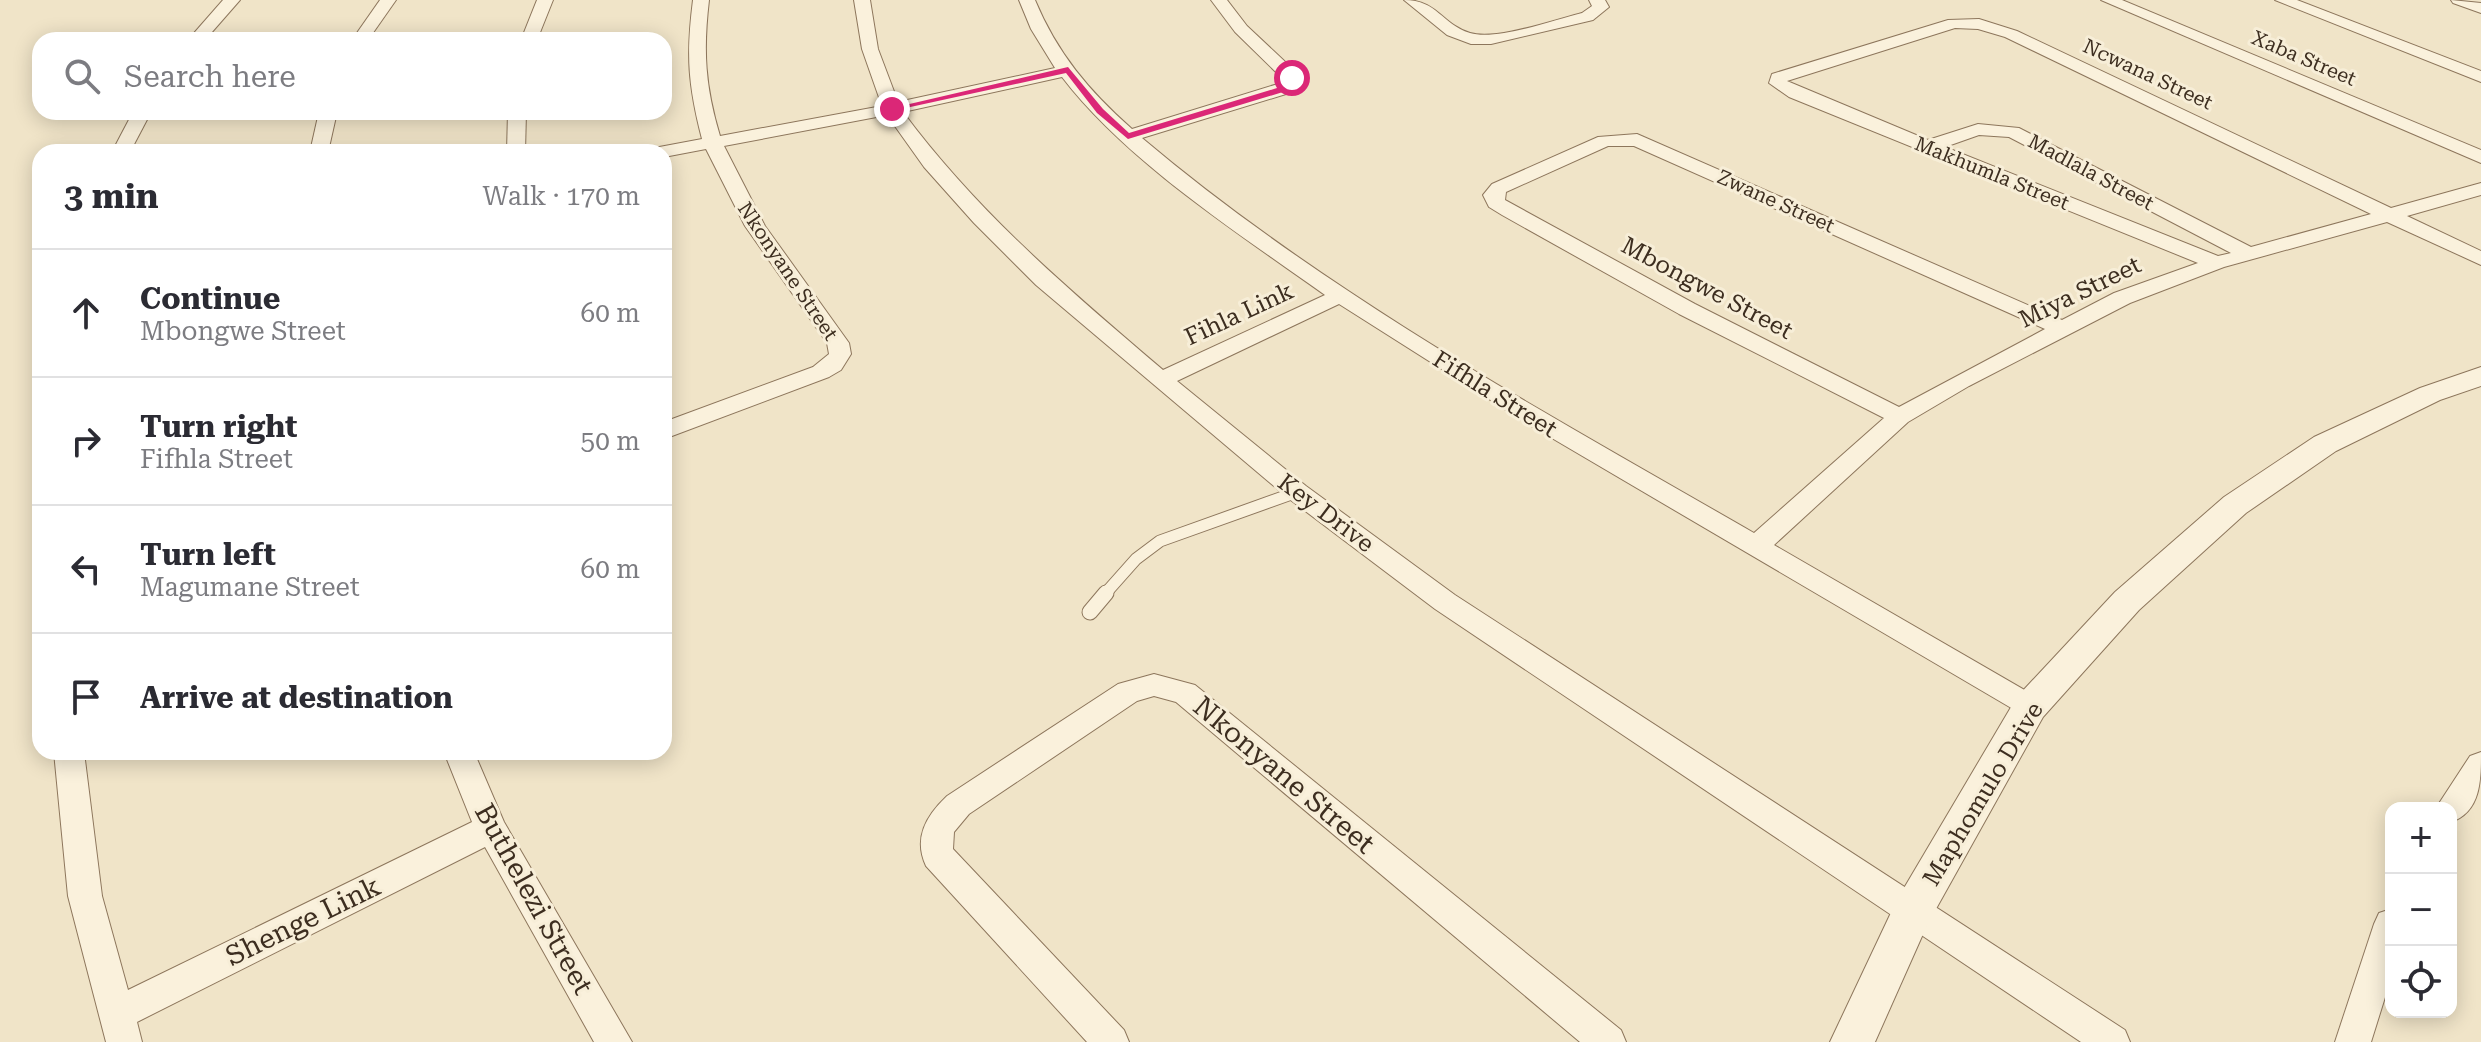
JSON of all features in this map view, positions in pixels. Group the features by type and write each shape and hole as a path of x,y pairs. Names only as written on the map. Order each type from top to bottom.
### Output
{"street":[{"path":"203,32 232,0"},
{"path":"366,32 388,0"},
{"path":"532,32 545,0"},
{"name":"Nkonyane Street","path":"672,428 821,372 833,365 840,354 838,343 757,228 711,141 698,85 695,39 701,0"},
{"name":"Key Drive","path":"862,0 870,49 892,109 931,163 981,219 1044,280 1161,380 1297,492 1445,602 1912,913 2112,1042"},
{"name":"Fifhla Street","path":"1027,0 1050,47 1100,111 1248,233 1339,296 1517,408 2030,707"},
{"path":"1128,136 1289,85 1290,76 1241,29 1219,0"},
{"path":"1412,0 1453,32 1471,39 1491,39 1587,17 1601,7 1597,0"},
{"name":"Xaba Street","path":"2109,0 2481,157"},
{"path":"2283,0 2481,77"},
{"path":"2459,0 2481,8"},
{"name":"Ncwana Street","path":"1782,76 1949,24 1985,25 2011,34 2481,259"},
{"path":"672,150 892,109 1068,70"},
{"name":"Makhumla Street","path":"1782,76 1778,83 1795,93 2217,263"},
{"path":"125,144 138,120"},
{"path":"321,144 326,120"},
{"path":"516,144 517,120"},
{"name":"Madlala Street","path":"1926,147 1978,129 2013,132 2249,254"},
{"name":"Zwane Street","path":"1493,199 1499,188 1605,141 1637,140 2063,329"},
{"name":"Miya Street","path":"1756,546 1900,417 1961,381 2134,293 2217,263 2481,189"},
{"name":"Mbongwe Street","path":"1493,199 1509,211 1687,309 1900,417"},
{"name":"Fihla Link","path":"1161,380 1339,296"},
{"name":"Maphomulo Drive","path":"1852,1042 1912,913 2030,707 2127,601 2235,505 2325,444 2384,414 2481,376"},
{"name":"Nkonyane Street","path":"1111,1042 938,856 935,843 938,825 958,805 1120,697 1154,685 1179,690 1608,1042"},
{"path":"70,760 85,896 120,1028"},
{"name":"Buthelezi Street","path":"462,760 491,828 551,938 614,1042"},
{"path":"2456,802 2481,765"},
{"name":"Shenge Link","path":"120,1028 491,828"},
{"path":"2353,1042 2385,943"}],"lane":[{"path":"1090,612 1136,559 1160,541 1297,492"}],"route":[{"path":"892,109 1068,70 1100,111 1128,136 1280,90 1289,85 1292,78"}]}
